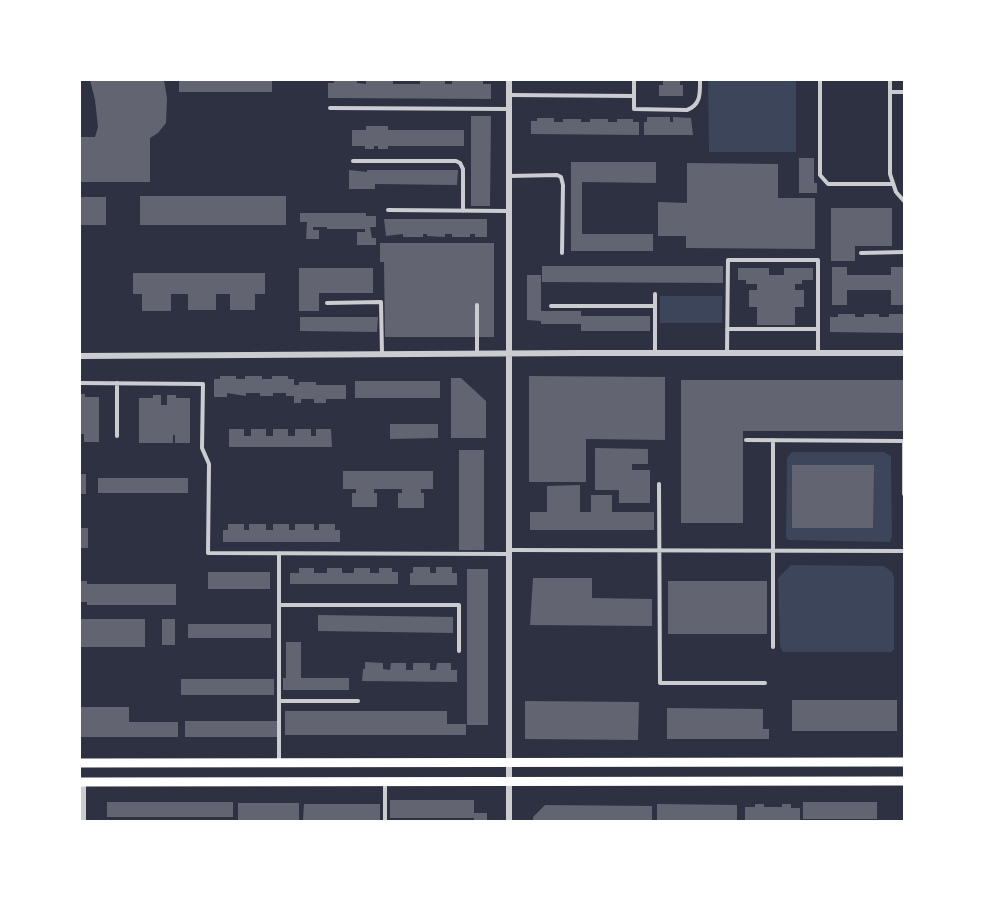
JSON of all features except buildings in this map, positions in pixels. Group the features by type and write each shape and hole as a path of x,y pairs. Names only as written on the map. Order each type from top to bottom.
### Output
{"main road":[{"path":"80,763 904,762"},
{"path":"81,782 904,781"}],"street":[{"path":"508,80 508,822"},
{"path":"80,356 904,353"},
{"path":"81,782 83,822"}],"lane":[{"path":"634,80 634,109 687,110 695,107 698,102 700,80"},
{"path":"820,80 820,175 828,184 893,184"},
{"path":"890,80 890,174 896,192 904,201"},
{"path":"890,92 904,92"},
{"path":"508,95 634,96"},
{"path":"330,108 508,109"},
{"path":"353,161 456,161 463,169 463,211"},
{"path":"508,176 557,175 561,177 563,185 562,252"},
{"path":"388,210 508,211"},
{"path":"861,253 904,252"},
{"path":"728,353 728,260 818,260 818,353"},
{"path":"655,294 655,353"},
{"path":"327,303 381,302 382,354"},
{"path":"477,305 477,353"},
{"path":"551,306 655,306"},
{"path":"728,328 818,328"},
{"path":"80,383 203,384 202,448 209,464 208,553 904,551"},
{"path":"117,383 117,436"},
{"path":"746,440 904,441 904,494"},
{"path":"773,440 773,647"},
{"path":"659,484 660,683 765,683"},
{"path":"279,553 279,762"},
{"path":"279,605 459,605 459,651"},
{"path":"279,701 358,701"},
{"path":"385,782 385,822"}],"shaded area":[{"path":"708,80 796,80 796,152 709,152"},
{"path":"660,296 722,296 722,323 660,323"},
{"path":"792,452 884,452 891,456 892,536 890,542 788,540 786,537 787,458","holes":["792,465 873,465 873,528 792,527"]},
{"path":"791,565 884,566 892,572 894,578 894,649 891,652 783,652 780,646 778,578"}]}
